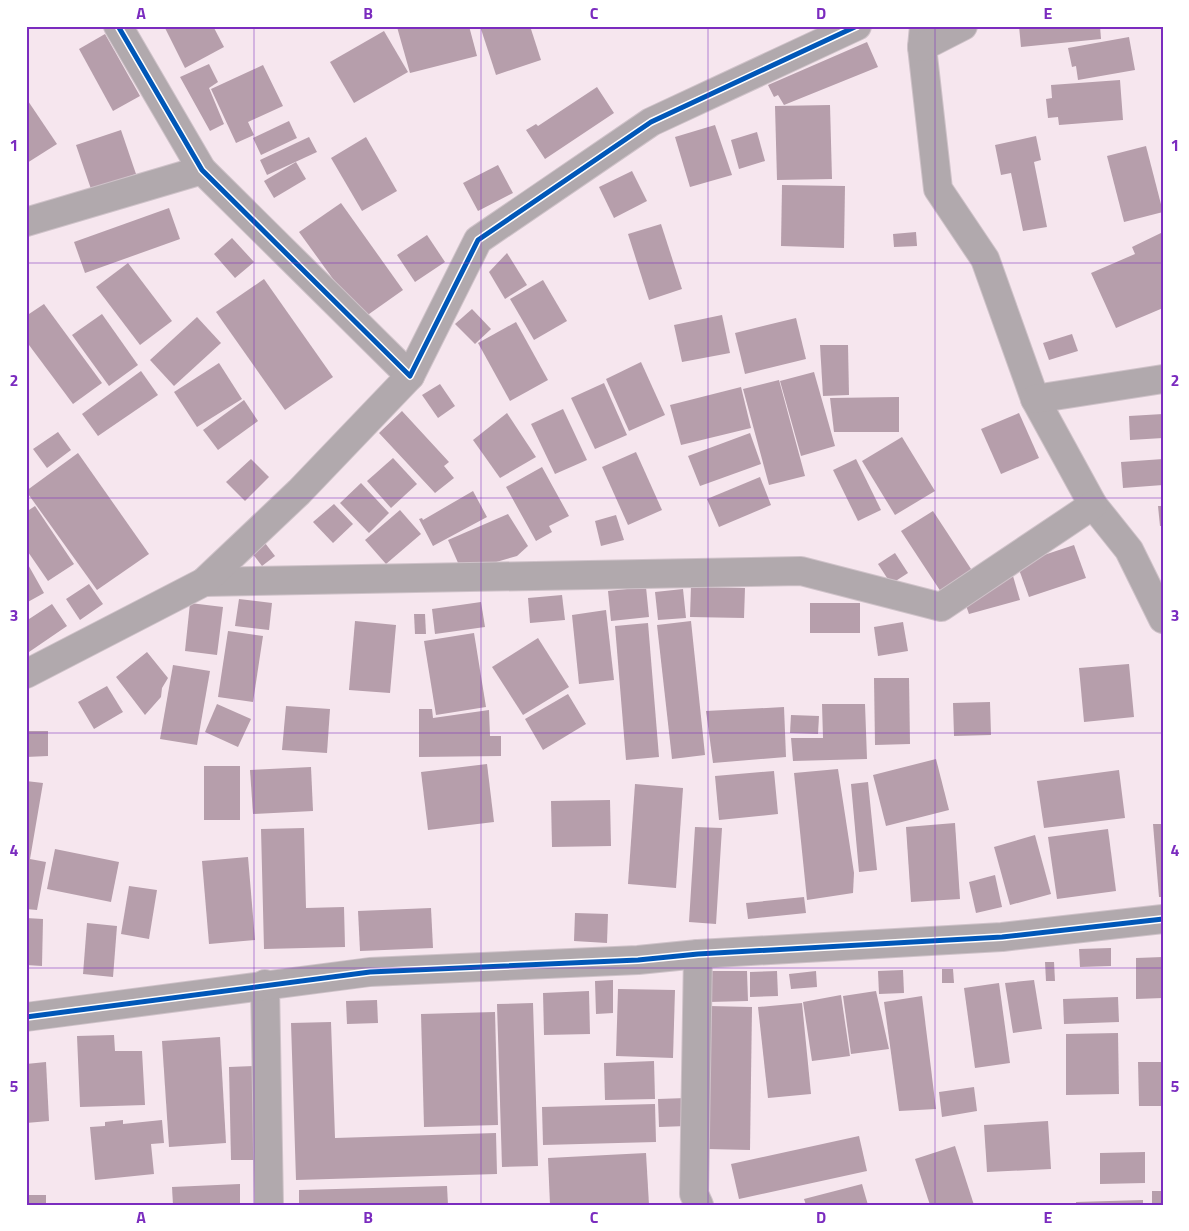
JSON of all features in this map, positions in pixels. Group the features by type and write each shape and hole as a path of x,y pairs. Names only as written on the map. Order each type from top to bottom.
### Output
{"street":[{"path":"118,26 202,170 410,376"},
{"path":"26,674 204,582 299,492 410,376 478,240 651,122 856,26"},
{"path":"963,26 923,37 938,189 985,258 1035,399 1093,505 1129,550 1163,620"},
{"path":"26,222 202,170"},
{"path":"1035,399 1163,379"},
{"path":"204,582 801,570 941,607 1093,505"},
{"path":"26,1017 265,984 370,972 638,960 698,954 1002,937 1163,919"},
{"path":"698,954 694,1194 699,1205"},
{"path":"265,984 269,1205"}],"building":[{"path":"164,26 213,26 224,47 185,68"},
{"path":"469,26 477,56 410,73 397,27"},
{"path":"480,26 530,26 541,60 496,75"},
{"path":"1019,26 1100,26 1101,39 1021,47"},
{"path":"384,31 408,72 354,103 330,62"},
{"path":"105,34 140,96 113,111 79,49"},
{"path":"1129,37 1135,70 1078,80 1076,66 1072,67 1068,48"},
{"path":"867,42 878,67 784,105 778,95 774,97 768,85"},
{"path":"209,64 218,82 209,88 224,124 210,131 180,77"},
{"path":"263,65 283,106 248,122 254,135 236,143 211,89"},
{"path":"1120,80 1123,120 1059,125 1058,117 1048,118 1046,99 1052,98 1051,85"},
{"path":"597,87 614,113 545,159 526,130 536,124 538,126"},
{"path":"26,98 57,144 27,163 26,161"},
{"path":"830,105 832,179 777,180 775,106"},
{"path":"289,121 297,138 261,155 253,138"},
{"path":"715,125 732,175 690,187 675,137"},
{"path":"121,130 136,174 91,189 76,145"},
{"path":"757,132 765,161 739,169 731,140"},
{"path":"1036,136 1041,160 1034,162 1047,227 1023,231 1011,173 1001,175 995,145"},
{"path":"309,137 317,152 267,175 260,160"},
{"path":"366,137 397,191 362,211 331,158"},
{"path":"1146,146 1163,212 1124,222 1107,156"},
{"path":"296,162 306,179 274,198 264,181"},
{"path":"498,165 513,193 478,211 463,183"},
{"path":"632,171 647,201 614,218 599,187"},
{"path":"782,185 845,186 844,248 781,246"},
{"path":"341,203 403,290 362,319 299,232"},
{"path":"169,208 180,239 85,273 74,242"},
{"path":"661,224 682,289 649,300 628,234"},
{"path":"916,232 917,246 894,247 893,234"},
{"path":"1163,232 1163,308 1116,328 1091,273 1135,254 1132,247"},
{"path":"427,235 445,262 415,282 397,255"},
{"path":"232,238 254,262 235,278 214,254"},
{"path":"507,253 527,285 505,299 489,272"},
{"path":"128,263 172,321 140,345 96,287"},
{"path":"264,279 333,377 285,410 216,312"},
{"path":"543,280 567,321 534,340 510,299"},
{"path":"44,304 102,383 73,404 26,341 26,316"},
{"path":"472,309 491,329 475,344 455,324"},
{"path":"102,314 138,365 109,386 72,335"},
{"path":"722,315 730,353 682,362 674,325"},
{"path":"197,317 221,343 174,386 150,360"},
{"path":"796,318 806,359 745,374 735,333"},
{"path":"516,322 548,380 510,401 478,343"},
{"path":"1072,334 1078,351 1049,360 1043,343"},
{"path":"820,345 848,345 849,395 823,396"},
{"path":"641,362 665,415 629,431 606,379"},
{"path":"219,363 242,399 197,427 174,392"},
{"path":"141,371 158,395 98,436 82,414"},
{"path":"814,372 835,446 801,456 780,381"},
{"path":"779,380 805,476 769,485 743,389"},
{"path":"604,383 627,435 595,449 571,398"},
{"path":"440,384 455,406 438,418 422,395"},
{"path":"741,387 751,428 681,445 670,405"},
{"path":"899,397 899,432 834,432 830,398"},
{"path":"244,400 258,421 218,450 203,430"},
{"path":"563,409 587,460 555,474 531,424"},
{"path":"402,411 449,462 444,466 454,478 435,493 379,433"},
{"path":"507,413 536,457 500,478 473,440"},
{"path":"1019,413 1039,458 1001,474 981,429"},
{"path":"1163,414 1163,438 1130,440 1129,416"},
{"path":"58,432 71,450 47,468 33,449"},
{"path":"750,433 761,464 700,486 688,456"},
{"path":"902,437 935,491 895,515 862,461"},
{"path":"636,452 662,510 628,525 602,467"},
{"path":"78,453 149,554 97,590 26,491"},
{"path":"393,458 417,484 391,508 367,481"},
{"path":"251,459 269,477 245,501 226,482"},
{"path":"856,459 881,510 858,521 833,470"},
{"path":"1163,459 1163,485 1123,488 1121,462"},
{"path":"542,467 569,516 549,526 552,532 536,541 506,487"},
{"path":"760,477 771,505 719,527 707,499"},
{"path":"361,483 389,513 369,533 340,503"},
{"path":"473,491 487,517 433,546 419,519 422,518 423,520"},
{"path":"334,504 353,524 333,543 313,522"},
{"path":"35,506 74,564 48,581 26,549 26,512"},
{"path":"1158,506 1163,506 1163,526 1160,526"},
{"path":"400,510 421,534 386,564 365,540"},
{"path":"933,511 973,572 941,592 901,531"},
{"path":"508,514 528,546 517,556 462,572 448,540"},
{"path":"616,515 624,540 601,546 595,521"},
{"path":"265,543 275,556 262,566 252,553"},
{"path":"1074,545 1086,578 1029,597 1017,564"},
{"path":"895,553 908,573 891,584 878,564"},
{"path":"26,561 44,593 26,603"},
{"path":"1013,576 1020,600 969,614 965,603"},
{"path":"89,584 103,604 80,620 66,599"},
{"path":"646,587 649,617 611,621 608,591"},
{"path":"691,587 745,588 744,618 690,617"},
{"path":"683,589 686,618 658,620 655,592"},
{"path":"562,595 565,620 530,623 528,598"},
{"path":"239,599 272,603 269,630 235,626"},
{"path":"481,602 485,627 435,634 432,609"},
{"path":"190,603 223,607 217,655 185,651"},
{"path":"810,603 860,603 860,633 810,633"},
{"path":"52,604 67,626 29,652 26,648 26,621"},
{"path":"606,610 614,680 579,684 572,615"},
{"path":"414,614 425,614 426,634 415,634"},
{"path":"355,621 396,625 390,693 349,690"},
{"path":"691,621 705,755 672,759 657,625"},
{"path":"903,622 908,651 878,656 874,627"},
{"path":"648,623 659,757 626,760 615,626"},
{"path":"228,631 263,636 253,702 218,697"},
{"path":"474,633 486,707 436,715 424,641"},
{"path":"538,638 569,687 523,715 492,667"},
{"path":"147,652 168,678 162,688 161,697 145,715 116,677"},
{"path":"1129,664 1134,717 1084,722 1079,668"},
{"path":"173,665 210,671 197,745 160,739"},
{"path":"874,678 909,678 910,744 875,745"},
{"path":"107,686 123,712 94,729 78,702"},
{"path":"568,694 586,724 543,750 525,719"},
{"path":"990,702 991,735 954,736 953,703"},
{"path":"217,704 251,719 238,747 205,732"},
{"path":"822,704 865,704 867,759 793,761 791,738 823,738"},
{"path":"286,706 330,709 327,753 282,750"},
{"path":"784,707 786,757 713,763 706,711"},
{"path":"419,709 432,709 433,718 489,710 490,736 501,736 501,756 419,757"},
{"path":"791,715 819,716 818,734 790,733"},
{"path":"26,731 48,731 48,756 26,757"},
{"path":"936,759 949,810 886,826 873,775"},
{"path":"487,764 494,822 428,830 421,772"},
{"path":"204,766 240,766 240,820 204,820"},
{"path":"311,767 313,811 253,814 250,770"},
{"path":"838,769 854,873 853,893 807,900 794,773"},
{"path":"1119,770 1125,818 1044,828 1037,781"},
{"path":"774,771 778,814 719,820 715,776"},
{"path":"26,781 43,783 30,859 46,862 37,910 26,909"},
{"path":"868,782 877,870 859,872 851,784"},
{"path":"635,784 683,788 676,888 628,884"},
{"path":"610,800 611,846 552,847 551,801"},
{"path":"955,823 960,899 911,902 906,827"},
{"path":"1153,824 1163,824 1163,897 1159,897"},
{"path":"695,827 722,828 716,924 689,922"},
{"path":"304,828 306,908 344,907 345,947 264,949 261,829"},
{"path":"1108,829 1116,891 1057,899 1048,837"},
{"path":"1035,835 1051,894 1010,905 994,847"},
{"path":"55,849 119,862 111,902 47,889"},
{"path":"248,857 255,940 209,944 202,861"},
{"path":"995,875 1002,907 976,913 969,882"},
{"path":"129,886 157,890 149,939 121,934"},
{"path":"804,897 806,913 748,919 746,903"},
{"path":"431,908 433,948 360,951 358,911"},
{"path":"575,913 608,914 607,943 574,941"},
{"path":"26,918 43,919 42,966 26,965"},
{"path":"87,923 117,926 113,977 83,974"},
{"path":"1111,948 1111,966 1080,967 1079,949"},
{"path":"1163,957 1163,998 1136,999 1136,958"},
{"path":"1045,962 1054,962 1055,981 1046,981"},
{"path":"942,969 953,969 954,983 942,983"},
{"path":"903,970 904,993 879,994 878,971"},
{"path":"708,971 747,971 748,1001 709,1002"},
{"path":"777,971 778,996 750,997 750,972"},
{"path":"816,971 817,987 791,989 789,974"},
{"path":"613,980 613,1013 596,1014 595,981"},
{"path":"1034,980 1042,1029 1013,1033 1005,983"},
{"path":"999,983 1010,1063 975,1068 964,988"},
{"path":"618,989 675,990 673,1058 616,1056"},
{"path":"589,991 590,1034 544,1035 543,993"},
{"path":"876,991 889,1049 851,1054 843,996"},
{"path":"841,995 850,1056 812,1061 803,1002"},
{"path":"922,996 936,1109 899,1111 884,1002"},
{"path":"1118,997 1119,1022 1064,1024 1063,999"},
{"path":"377,1000 378,1023 347,1024 346,1001"},
{"path":"533,1003 538,1166 502,1167 497,1004"},
{"path":"802,1003 811,1094 768,1098 758,1007"},
{"path":"709,1006 752,1007 750,1150 707,1149"},
{"path":"495,1012 498,1125 424,1127 421,1014"},
{"path":"331,1022 335,1138 496,1133 497,1174 296,1180 291,1023"},
{"path":"1118,1033 1119,1094 1066,1095 1066,1034"},
{"path":"114,1035 115,1051 142,1051 145,1105 80,1107 77,1036"},
{"path":"220,1037 226,1143 169,1147 162,1041"},
{"path":"654,1061 655,1099 605,1100 604,1063"},
{"path":"46,1062 49,1121 26,1123 26,1064"},
{"path":"1138,1062 1163,1062 1163,1106 1139,1106"},
{"path":"254,1066 256,1160 231,1160 229,1067"},
{"path":"974,1087 977,1111 942,1117 939,1092"},
{"path":"686,1098 687,1126 659,1127 658,1099"},
{"path":"655,1104 656,1142 543,1145 542,1107"},
{"path":"123,1120 123,1124 162,1120 164,1143 151,1144 154,1174 95,1180 90,1127 105,1126 105,1122"},
{"path":"1048,1121 1051,1169 987,1172 984,1125"},
{"path":"859,1136 867,1171 739,1199 731,1164"},
{"path":"955,1146 974,1205 930,1205 915,1159"},
{"path":"1145,1152 1145,1183 1100,1184 1100,1153"},
{"path":"646,1153 649,1205 550,1205 548,1158"},
{"path":"240,1184 240,1205 173,1205 172,1187"},
{"path":"862,1184 868,1205 806,1205 804,1199"},
{"path":"447,1186 448,1205 299,1205 299,1190"},
{"path":"1152,1191 1163,1191 1163,1205 1152,1205"},
{"path":"26,1195 46,1195 46,1205 26,1205"},
{"path":"1143,1200 1143,1205 1076,1205 1076,1202"}],"cycle path":[{"path":"118,26 202,170 410,376 478,240 651,122 857,26"},
{"path":"26,1017 370,972 638,960 698,954 1002,937 1163,919"}]}
